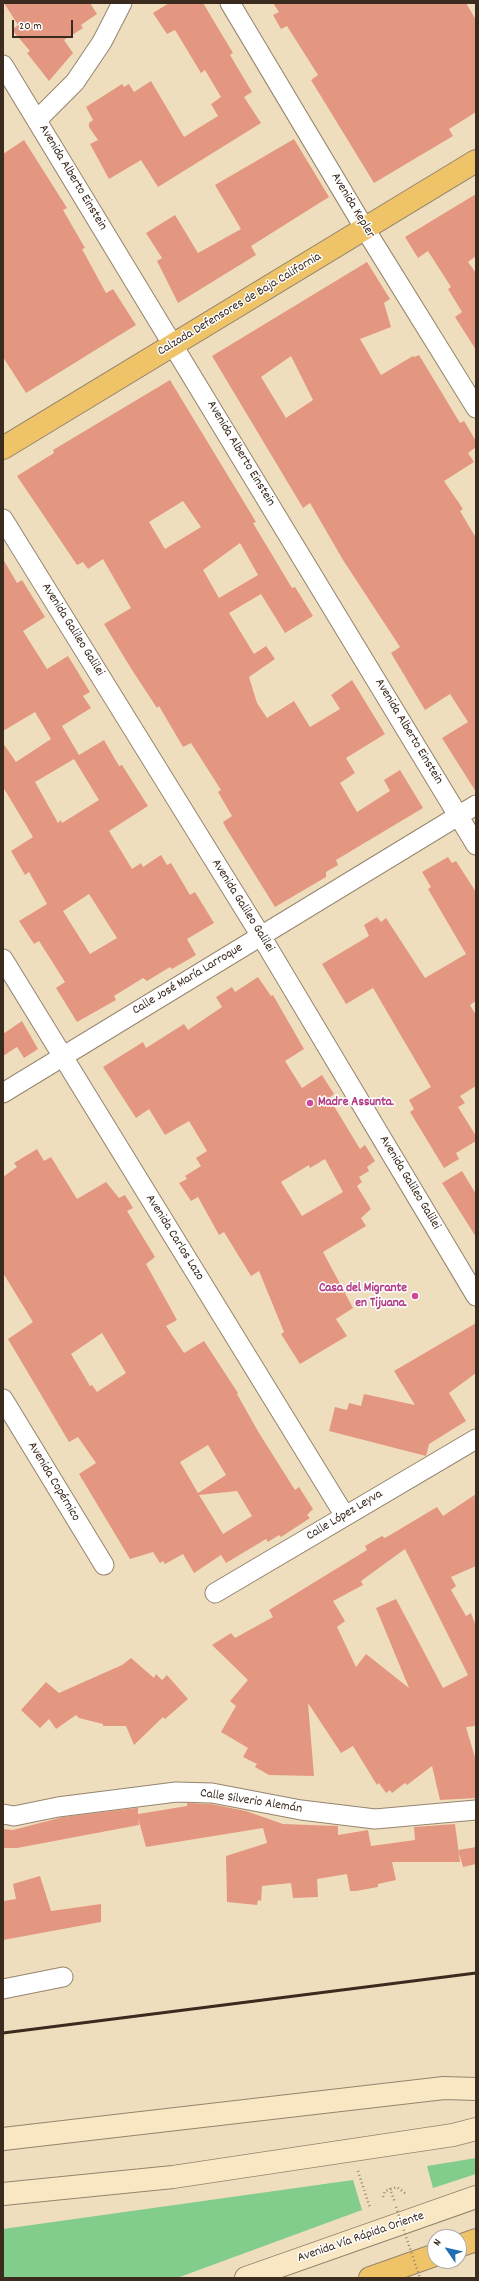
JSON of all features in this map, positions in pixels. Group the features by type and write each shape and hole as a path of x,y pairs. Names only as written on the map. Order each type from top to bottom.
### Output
{"main road":[{"name":"Calzada Defensores de Baja California","path":"3,448 476,161"},
{"path":"444,2088 476,2077"},
{"path":"3,2139 444,2088 476,2090"},
{"path":"3,2194 173,2177 453,2135 476,2129"},
{"name":"Avenida Vía Rápida Oriente","path":"246,2278 476,2198"},
{"path":"370,2278 427,2258"}],"street":[{"path":"37,120 75,82 102,42 122,3"},
{"name":"Avenida Kepler","path":"230,3 365,229 476,408"},
{"name":"Avenida Alberto Einstein","path":"3,65 476,845"},
{"name":"Avenida Galileo Galilei","path":"3,519 261,936 476,1296"},
{"name":"Calle José María Larroque","path":"3,1093 476,805"},
{"name":"Avenida Carlos Lazo","path":"3,959 345,1516"},
{"name":"Avenida Copérnico","path":"3,1399 104,1565"},
{"name":"Calle López Leyva","path":"215,1593 476,1439"},
{"name":"Calle Silverio Alemán","path":"3,1814 14,1816 58,1807 176,1792 212,1794 301,1810 375,1819 476,1810"},
{"path":"3,1989 63,1977"}],"path":[{"path":"358,2171 370,2208"},
{"path":"383,2197 385,2191 390,2188 397,2187 406,2194"},
{"path":"390,2188 420,2278"}],"green space":[{"path":"476,2158 476,2174 433,2188 427,2166"},
{"path":"353,2180 362,2210 177,2278 3,2278 3,2229"}],"building":[{"path":"4,3 90,3 97,14 81,25 83,28 64,40 73,53 49,81 27,53 30,51 12,30 18,25"},
{"path":"169,3 203,3 233,53 230,55 252,92 244,97 261,123 158,187 141,160 109,179 90,144 98,140 89,127 89,123 93,120 86,107 122,84 124,87 129,84 134,92 151,81 184,137 218,116 211,104 221,97 205,70 201,73 175,30 167,34 153,13"},
{"path":"273,3 466,3 476,20 476,112 449,129 453,136 374,183 311,80 318,75 287,26 281,29 273,15 279,12"},
{"path":"294,139 329,197 251,246 256,255 178,303 157,261 162,258 146,233 175,215 198,253 241,229 215,185"},
{"path":"24,140 67,208 63,210 85,248 82,249 106,293 113,289 136,325 26,393 3,357 3,154"},
{"path":"476,194 476,256 468,262 476,273 476,350 455,317 462,312 448,289 451,287 428,251 418,258 405,237"},
{"path":"367,262 390,299 384,303 391,327 360,339 381,375 413,356 419,355 460,423 464,421 476,441 476,447 468,453 474,462 444,481 463,509 460,511 476,538 476,792 442,738 468,722 450,694 425,710 391,653 400,647 343,560 310,503 303,508 212,356","holes":["291,356 313,400 286,418 261,377"]},
{"path":"170,380 256,522 253,523 292,588 295,587 313,616 285,633 261,594 229,613 254,654 266,646 275,659 249,677 257,703 267,718 294,701 310,727 340,709 331,695 352,680 385,734 346,758 355,773 340,783 357,812 390,791 384,780 400,770 423,808 336,860 338,865 326,872 326,877 275,907 223,822 232,816 218,792 221,790 191,743 183,747 159,706 157,708 104,624 131,608 103,559 88,569 83,562 77,565 17,476 54,453 53,450","holes":["183,501 201,527 165,549 149,522","240,543 258,575 219,598 203,570"]},
{"path":"3,559 17,583 22,580 45,617 23,631 47,669 68,656 90,692 83,696 91,708 62,726 79,755 104,740 119,766 122,765 148,806 109,831 132,869 141,863 143,867 161,855 167,865 171,863 190,895 195,892 214,923 187,939 196,955 172,969 170,967 147,981 143,978 114,996 116,1000 77,1022 56,988 65,982 39,941 34,944 19,921 47,904 29,872 25,875 11,851 33,837 3,787 3,743 16,762 51,739 35,712 3,731","holes":["74,759 99,800 62,823 61,820 58,823 35,782","89,894 117,938 90,954 63,911"]},
{"path":"448,857 452,863 456,861 476,892 476,1001 470,1005 476,1015 476,1086 460,1096 465,1103 458,1107 476,1136 476,1141 456,1153 459,1159 444,1168 410,1112 414,1109 409,1100 431,1087 373,988 346,1004 322,964 369,936 364,925 377,917 381,922 386,918 425,978 466,954 428,889 431,887 422,872"},
{"path":"258,977 271,996 273,995 304,1049 285,1061 302,1088 322,1075 334,1094 329,1098 360,1149 365,1145 375,1161 367,1167 369,1171 359,1177 362,1182 357,1186 371,1209 361,1218 366,1226 323,1252 353,1308 336,1319 347,1336 300,1364 281,1334 284,1332 259,1271 251,1276 224,1232 219,1235 198,1197 191,1201 179,1183 187,1179 185,1176 201,1166 196,1158 207,1151 189,1121 165,1135 149,1109 136,1118 103,1067 143,1042 146,1048 184,1024 188,1030 222,1007 216,997 232,987 235,992","holes":["325,1159 343,1192 302,1216 281,1182 309,1165 310,1168"]},
{"path":"22,1021 38,1049 24,1058 17,1047 3,1056 3,1034"},
{"path":"37,1149 44,1161 51,1157 77,1199 106,1182 119,1198 125,1195 133,1208 127,1211 155,1257 146,1264 177,1320 166,1326 184,1353 204,1341 238,1393 237,1394 259,1433 295,1490 299,1487 313,1509 307,1515 310,1518 281,1537 279,1535 268,1542 266,1539 226,1563 221,1555 194,1573 183,1554 165,1564 163,1561 160,1563 153,1552 130,1559 79,1474 96,1463 78,1437 69,1442 8,1339 33,1322 3,1273 3,1177 17,1167 14,1163","holes":["102,1333 126,1373 97,1392 92,1385 90,1386 71,1354","208,1445 226,1475 198,1493 180,1462","237,1491 252,1516 223,1534 199,1495"]},
{"path":"462,1171 476,1194 476,1237 442,1183"},
{"path":"476,1323 476,1373 449,1393 466,1421 429,1444 426,1456 329,1431 335,1407 347,1410 349,1403 361,1406 364,1394 415,1405 394,1371"},
{"path":"476,1494 476,1566 451,1577 456,1586 451,1590 466,1616 471,1613 476,1626 476,1726 466,1727 476,1761 476,1798 440,1800 432,1766 407,1785 405,1783 392,1793 390,1790 386,1793 379,1783 377,1785 353,1746 341,1753 308,1703 314,1776 269,1775 255,1767 257,1764 243,1757 248,1748 221,1732 236,1706 230,1701 248,1680 212,1645 231,1633 235,1638 273,1617 269,1610 367,1550 365,1546 382,1536 385,1538 437,1507 443,1516","holes":["405,1549 468,1675 443,1688 396,1599 376,1608 409,1688 366,1654 356,1667 337,1627 345,1621 333,1601 363,1585 361,1581"]},
{"path":"131,1658 154,1678 156,1674 162,1680 167,1675 188,1699 165,1719 163,1717 134,1745 126,1726 103,1726 103,1724 79,1718 76,1715 56,1729 49,1719 40,1728 21,1710 46,1682 59,1693 122,1665"},
{"path":"187,1803 211,1804 246,1811 283,1824 338,1826 338,1835 368,1830 371,1846 415,1840 414,1827 455,1824 460,1862 392,1862 396,1880 378,1884 378,1887 356,1891 350,1891 347,1874 317,1879 318,1897 293,1898 291,1883 262,1886 261,1901 258,1900 257,1905 227,1902 226,1856 267,1843 263,1828 146,1847 138,1818 139,1825 17,1848 3,1848 3,1829 13,1830 63,1817 136,1808 138,1808 138,1814 187,1806"},
{"path":"476,1847 476,1864 463,1867 458,1850"},
{"path":"40,1876 51,1911 101,1904 101,1922 3,1940 3,1901 16,1899 13,1884"}],"railway":[{"path":"3,2033 476,1973"}],"place":[{"name":"Madre Assunta.","path":"310,1103"},
{"name":"Casa del Migrante en Tijuana.","path":"415,1296"}]}
